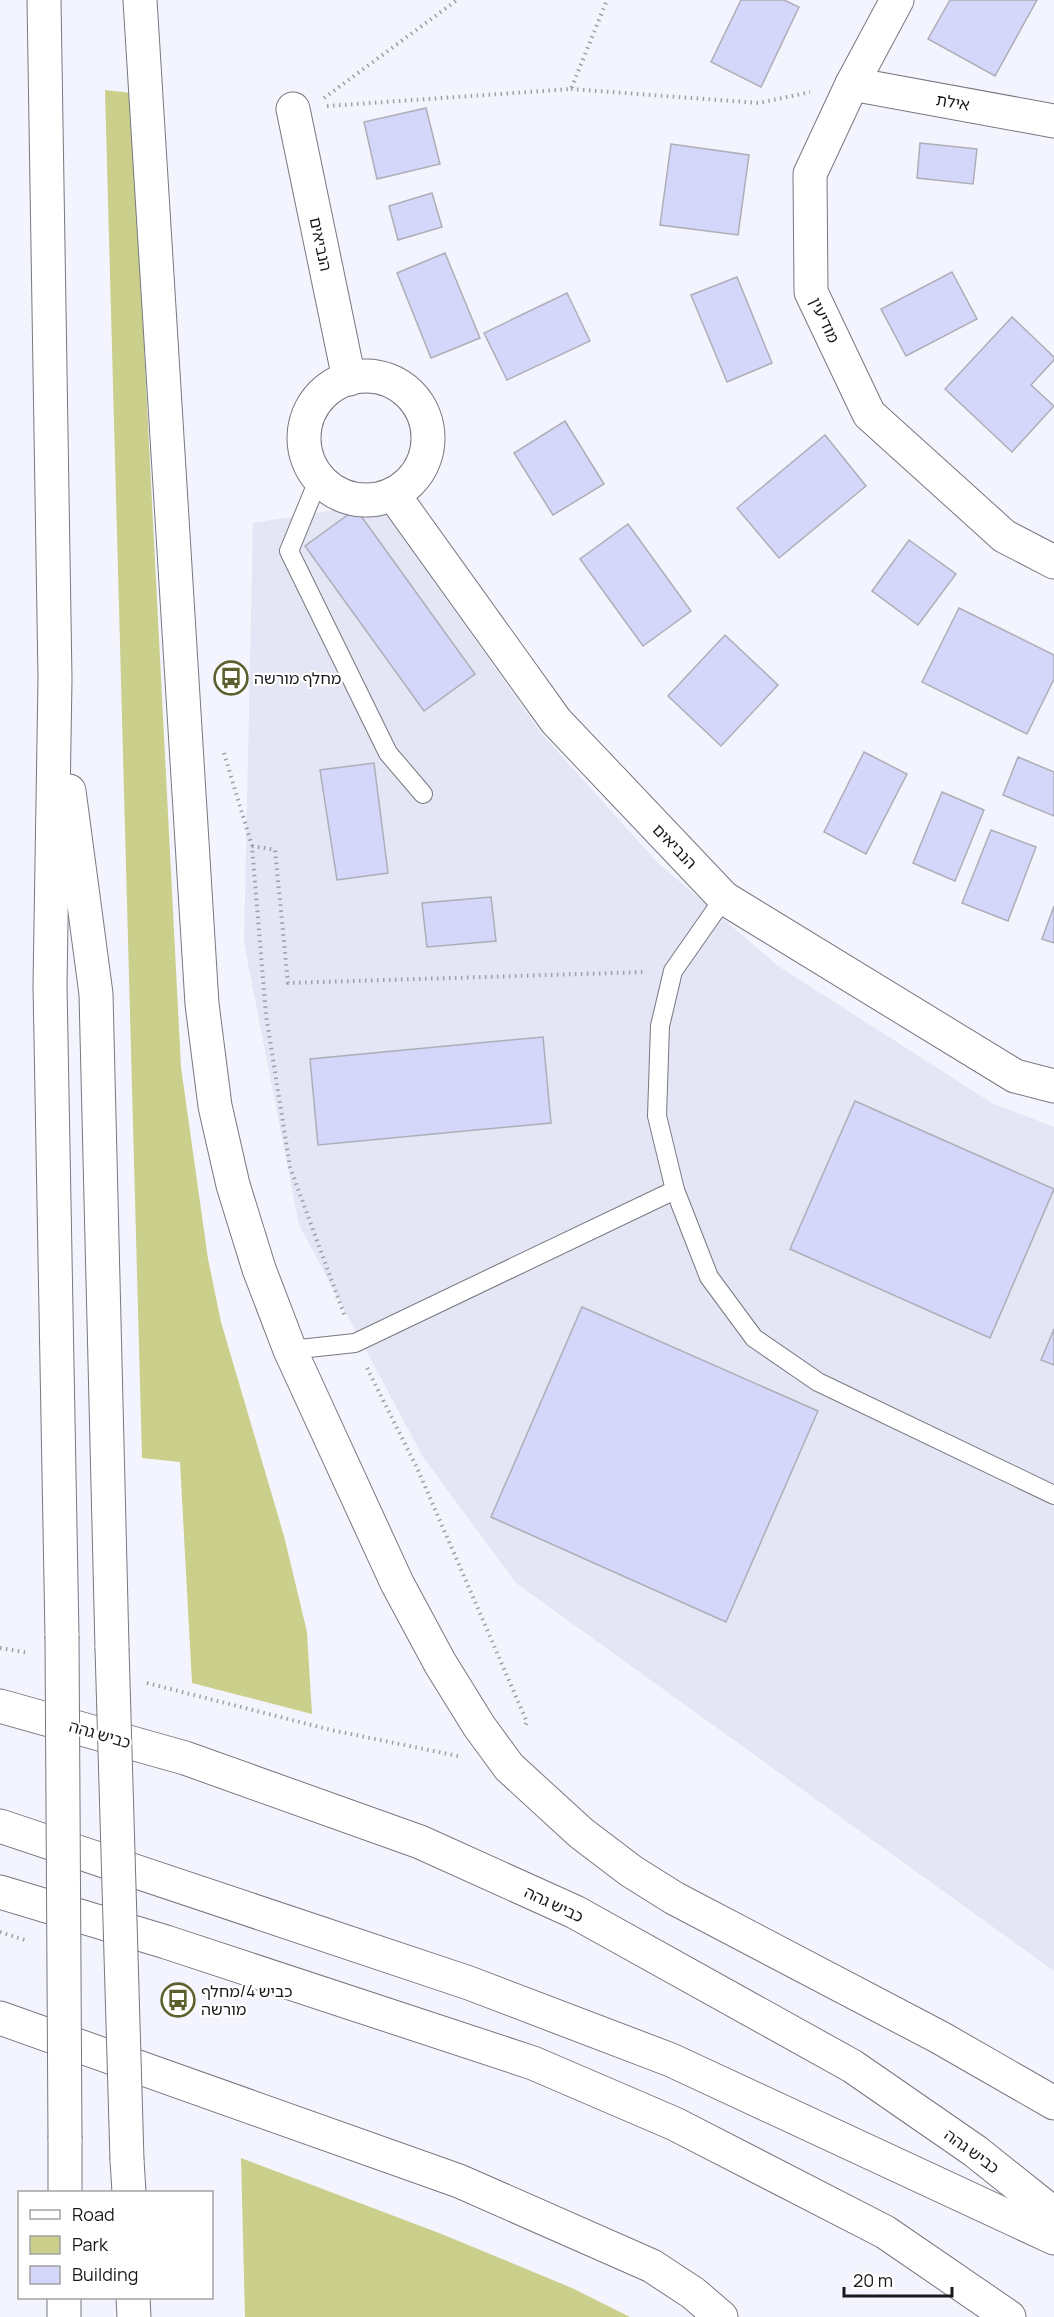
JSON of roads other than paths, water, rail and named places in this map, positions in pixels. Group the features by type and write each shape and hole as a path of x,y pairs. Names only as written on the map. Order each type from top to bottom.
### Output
{"main road":[{"path":"44,0 55,679 50,985 62,1636 65,2191"},
{"path":"140,0 202,1004 215,1106 233,1185 259,1269 290,1350 397,1583 440,1663 478,1726 509,1767 581,1833 639,1876 939,2037 1054,2103"},
{"name":"מודיעין","path":"897,0 852,84 810,174 811,292 869,414 1004,536 1054,562"},
{"name":"אילת","path":"852,84 1054,121"},
{"name":"הנביאים","path":"302,108 349,378"},
{"path":"368,376 389,380 419,406 427,426 428,446 422,466 410,483 393,494 374,500 354,499 334,492 319,478 309,461 304,441 307,420 316,402 330,387 349,378 368,376"},
{"name":"הנביאים","path":"393,494 556,721 724,898 1015,1076 1054,1086"},
{"path":"55,679 96,994 112,1648 129,2191"},
{"name":"כביש גהה","path":"0,1706 185,1758 420,1842 575,1912 852,2066 975,2151 1054,2214"},
{"path":"0,1826 469,1983 659,2056 1054,2238"},
{"path":"0,1892 211,1957 533,2063 675,2124 885,2232 1009,2317"},
{"path":"0,2018 459,2181 652,2266 693,2292 721,2317"},
{"path":"64,2299 64,2317"},
{"path":"133,2299 134,2317"}],"lane":[{"path":"319,478 289,551 388,753 423,794"},
{"path":"724,898 673,971 660,1026 657,1116 675,1190 708,1277 754,1338 818,1382 1054,1495"},
{"path":"290,1350 355,1343 675,1190"}],"place":[{"name":"מחלף מורשה","path":"231,678"},
{"name":"כביש 4/מחלף מורשה","path":"178,2000"}]}
